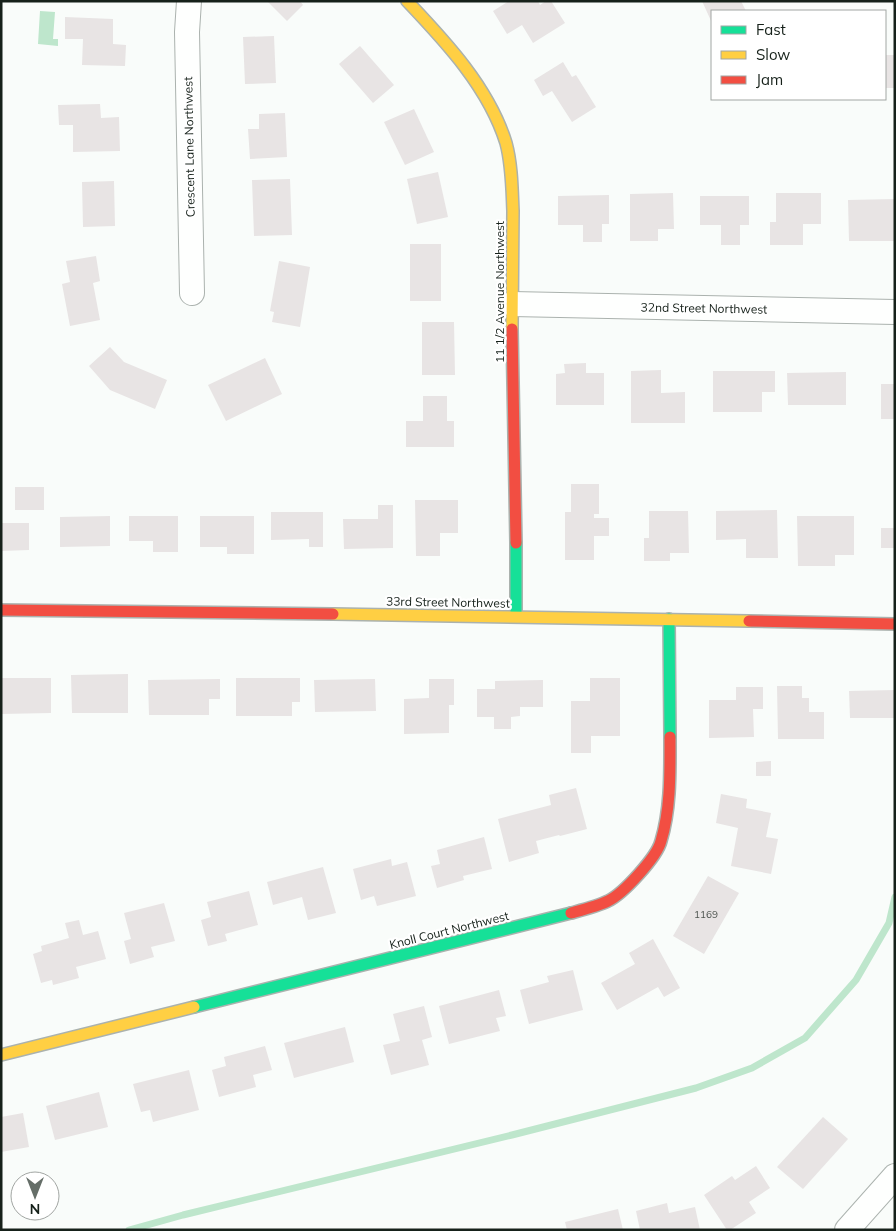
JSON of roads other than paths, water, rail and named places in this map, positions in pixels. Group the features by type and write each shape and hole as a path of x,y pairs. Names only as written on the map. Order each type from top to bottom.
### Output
{"street":[{"name":"Crescent Lane Northwest","path":"189,1 187,32 192,293"},
{"name":"11 1/2 Avenue Northwest","path":"407,1 461,63 487,100 504,136 511,170 516,616"},
{"name":"32nd Street Northwest","path":"512,304 895,312"},
{"name":"33rd Street Northwest","path":"1,610 516,616 895,624"},
{"name":"Knoll Court Northwest","path":"1,1055 576,912 609,901 630,884 647,865 661,843 670,778 669,619"},
{"path":"847,1230 895,1176"}],"waterway":[{"path":"129,1230 696,1088 752,1068 805,1038 856,980 889,923 895,897"}]}
